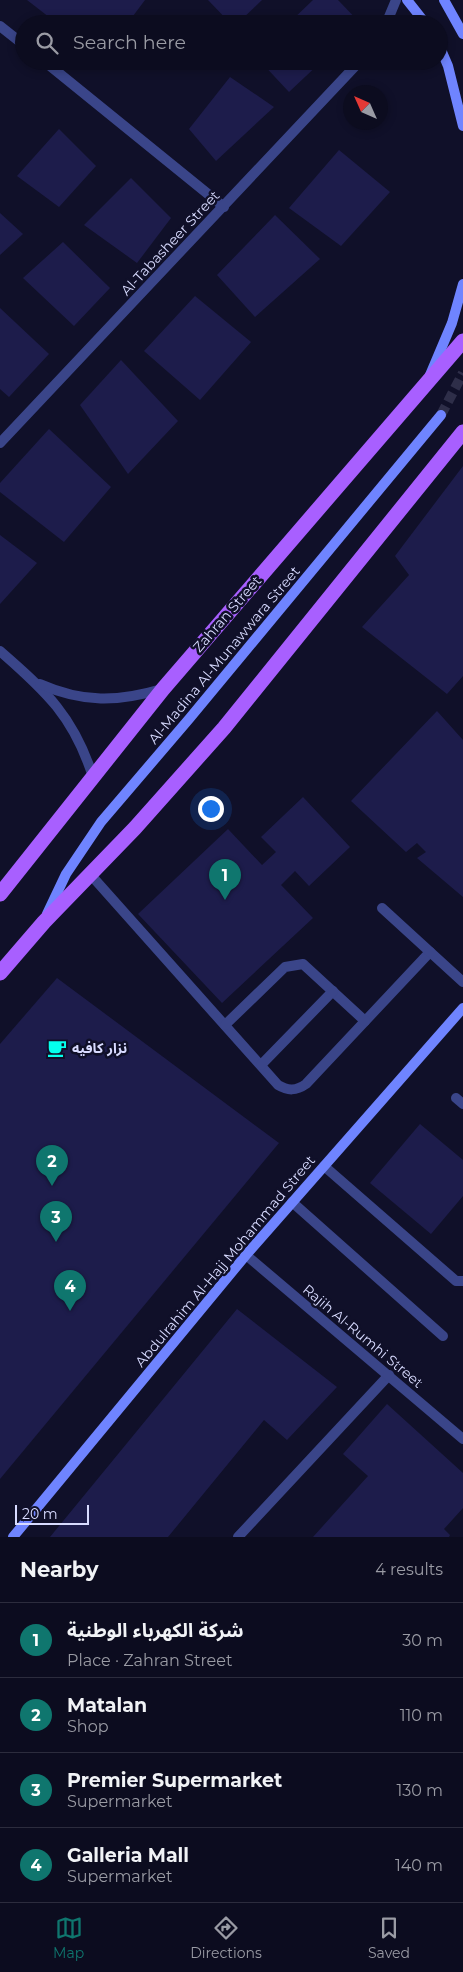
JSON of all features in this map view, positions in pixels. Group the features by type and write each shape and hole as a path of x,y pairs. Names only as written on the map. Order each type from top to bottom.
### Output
{"main road":[{"path":"407,0 419,15"},
{"path":"444,0 463,34"},
{"path":"448,66 463,126"},
{"path":"427,382 452,323 463,284"},
{"name":"Zahran Street","path":"0,894 163,689 463,341"},
{"name":"Al-Madina Al-Munawwara Street","path":"44,922 66,874 101,822 202,704 441,415"},
{"path":"0,973 44,922 135,828 224,728 463,432"},
{"name":"Abdulrahim Al-Hajj Mohammad Street","path":"13,1537 246,1254 463,1008"}],"street":[{"path":"390,15 396,0"},
{"path":"0,26 15,38"},
{"path":"55,70 224,207"},
{"name":"Al-Tabasheer Street","path":"1,440 224,207 352,70"},
{"path":"0,650 48,694 71,725 93,776"},
{"path":"35,681 55,690 76,696 98,699 120,699 163,689"},
{"path":"90,874 278,1085 285,1089 300,1089 430,952"},
{"path":"382,908 463,982"},
{"path":"225,1025 285,967 303,964 365,1021"},
{"path":"261,1065 333,991"},
{"path":"324,1166 456,1281 463,1281"},
{"path":"292,1202 444,1336"},
{"name":"Rajih Al-Rumhi Street","path":"246,1254 463,1439"},
{"path":"238,1537 388,1375"}],"building":[{"path":"27,0 145,0 134,15 46,15"},
{"path":"208,0 262,0 246,15 222,15"},
{"path":"313,0 338,0 352,15 297,15"},
{"path":"268,70 312,70 289,92"},
{"path":"230,77 274,107 216,161 189,129"},
{"path":"59,129 96,166 59,207 17,176"},
{"path":"339,150 390,192 341,246 289,208"},
{"path":"131,178 171,218 137,263 84,225"},
{"path":"0,213 23,234 0,255"},
{"path":"275,215 320,259 255,317 217,275"},
{"path":"63,242 110,288 74,326 23,278"},
{"path":"195,296 251,342 200,400 144,351"},
{"path":"0,308 49,354 9,397 0,389"},
{"path":"121,360 178,421 128,474 80,405"},
{"path":"49,429 111,487 64,542 0,492 0,483"},
{"path":"463,466 463,676 447,694 362,627 409,575 395,556"},
{"path":"0,535 37,563 0,604"},
{"path":"437,711 463,740 463,897 417,858 426,852 417,843 406,852 351,801"},
{"path":"303,797 350,847 309,886 295,871 281,885 313,918 222,1003 138,914 228,829 262,865 276,852 261,837"},
{"path":"57,978 279,1143 0,1479 0,1044"},
{"path":"420,1124 463,1160 463,1196 431,1234 370,1183"},
{"path":"237,1309 337,1387 287,1440 264,1420 168,1537 50,1537"},
{"path":"387,1404 463,1473 463,1508 444,1529 450,1535 449,1537 313,1537 368,1476 343,1454"}],"tunnel":[{"path":"441,415 463,373"}],"place":[{"name":"شركة الكهرباء الوطنية","path":"225,900"},
{"name":"نزار كافيه","path":"57,1048"},
{"name":"Matalan","path":"52,1186"},
{"name":"Premier Supermarket","path":"56,1242"},
{"name":"Galleria Mall","path":"70,1311"}]}
